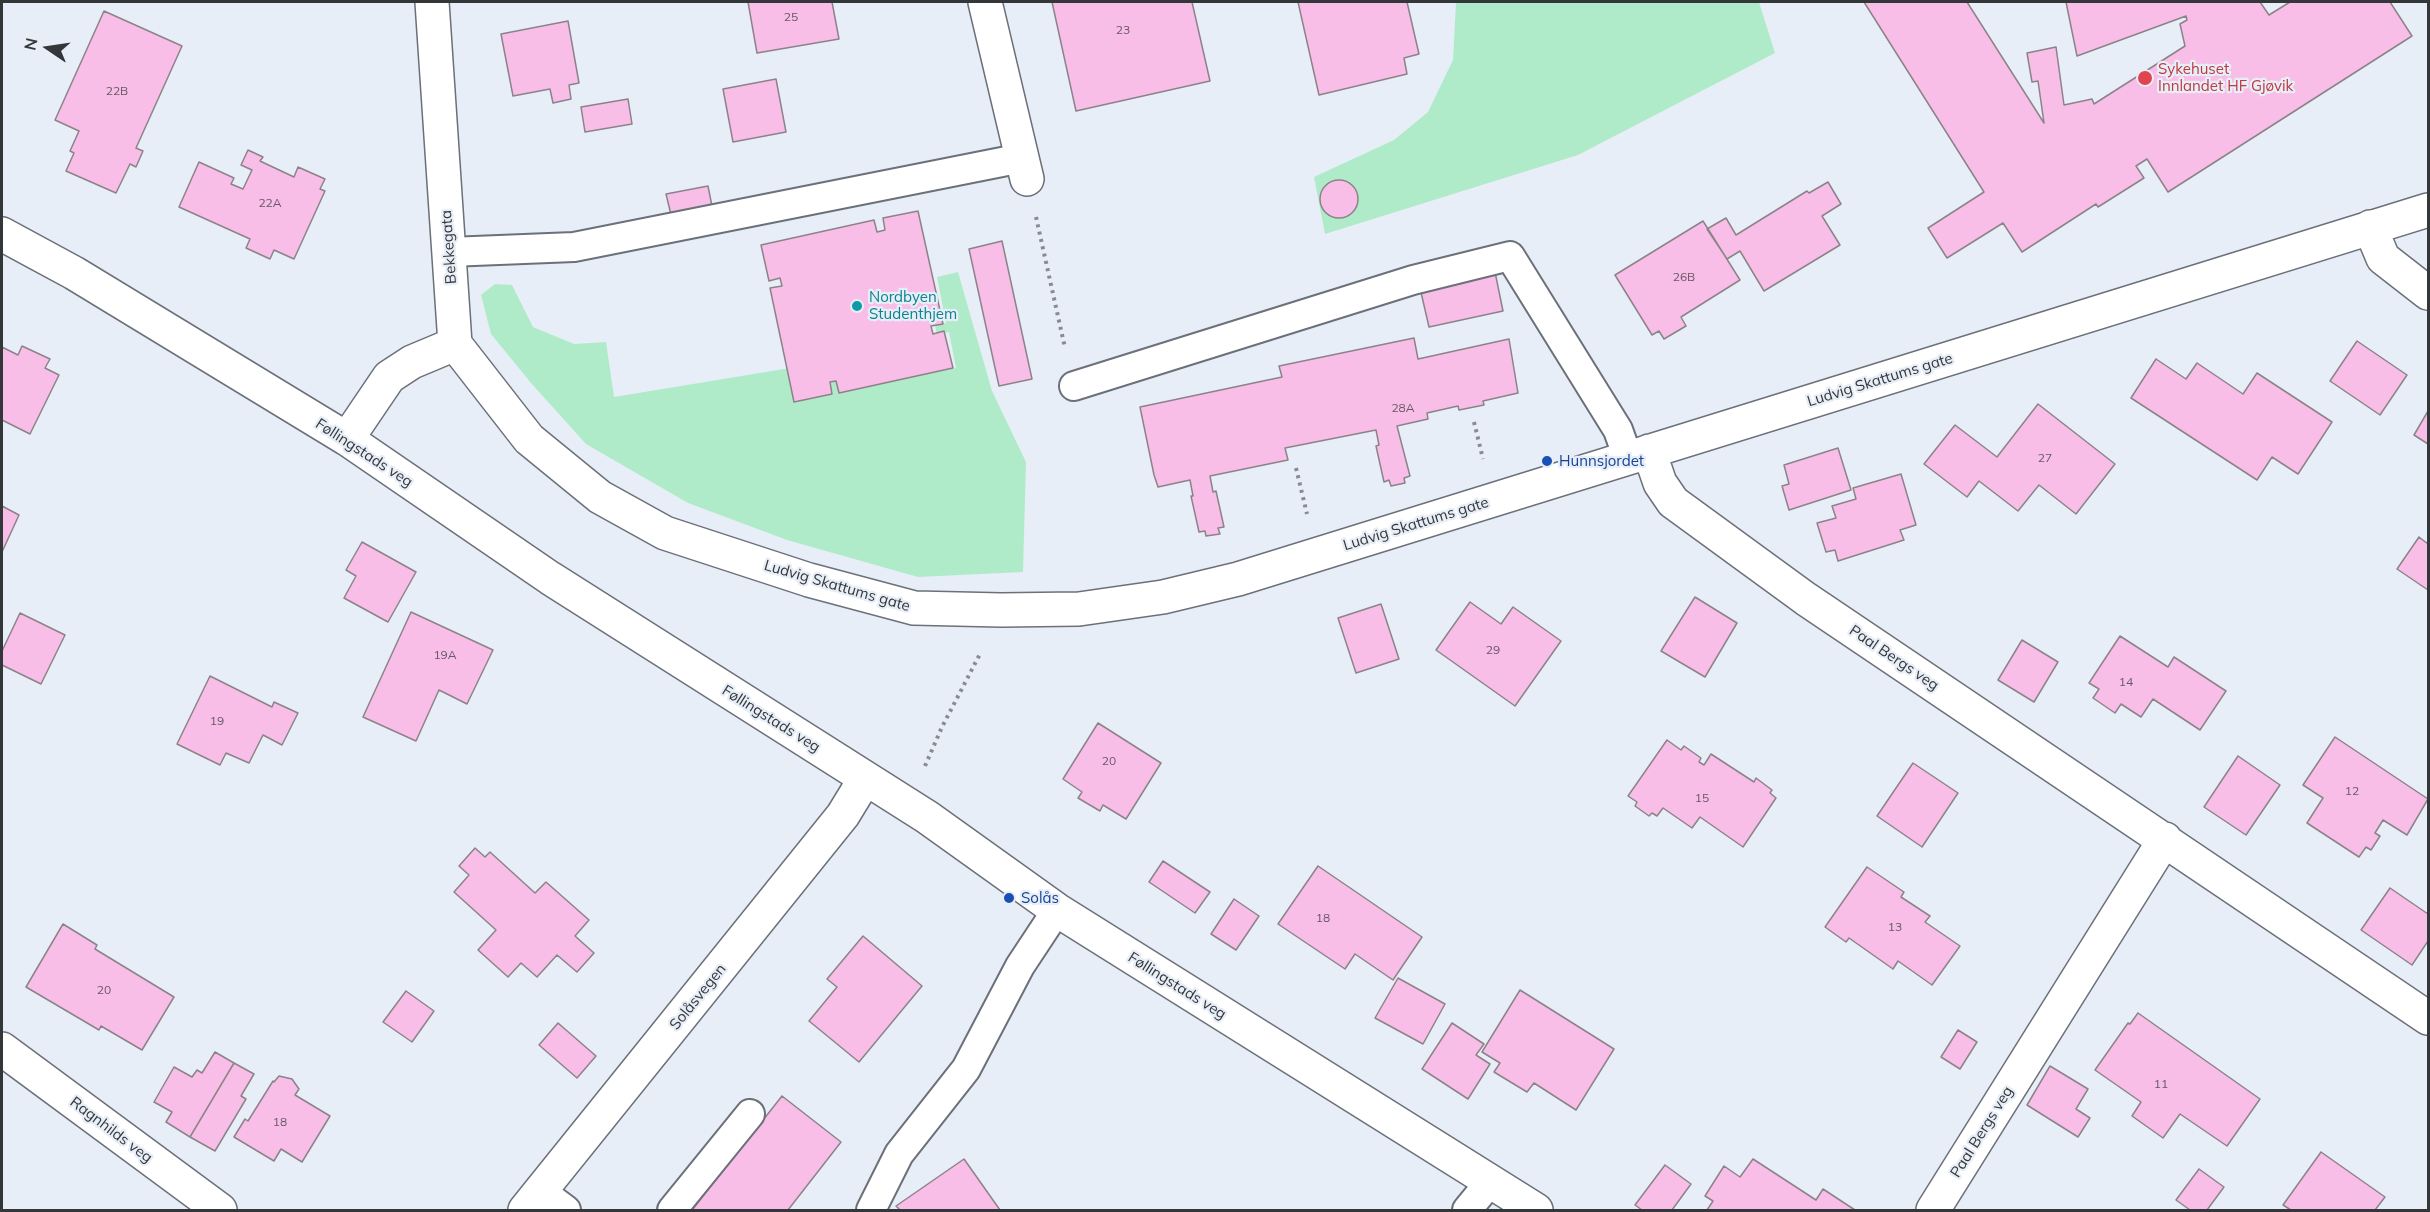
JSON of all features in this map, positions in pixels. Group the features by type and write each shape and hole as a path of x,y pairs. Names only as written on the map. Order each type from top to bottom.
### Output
{"street":[{"name":"Bekkegata","path":"432,2 455,344"},
{"path":"985,2 1025,169"},
{"name":"Ludvig Skattums gate","path":"455,344 529,439 600,496 665,533 809,580 914,608 1079,609 1163,597 1238,579 2428,210"},
{"path":"2370,227 2383,258 2428,293"},
{"name":"Føllingstads veg","path":"2,234 74,273 347,440 550,578 936,823 1058,909 1536,1210"},
{"path":"347,440 389,377 412,362 455,344"},
{"name":"Paal Bergs veg","path":"1638,454 1673,502 1806,599 2428,1018"},
{"name":"Solåsvegen","path":"545,1204 843,815 865,779"},
{"name":"Paal Bergs veg","path":"1933,1210 2165,839"},
{"name":"Ragnhilds veg","path":"2,1049 220,1210"}],"lane":[{"path":"449,252 574,247 1025,169"},
{"path":"1074,386 1413,280 1510,256 1618,430 1638,454"},
{"path":"871,1210 899,1154 966,1069 1020,966 1058,909"},
{"path":"672,1210 750,1114"},
{"path":"1467,1210 1490,1182"}],"path":[{"path":"1025,169 1074,386"},
{"path":"1474,422 1483,461"},
{"path":"1296,468 1309,524"},
{"path":"924,767 984,646"}],"green space":[{"path":"1456,2 1759,2 1775,53 1578,155 1325,234 1314,177 1394,140 1428,112 1453,60"},
{"path":"958,272 992,391 1026,462 1023,572 918,577 787,540 688,503 586,444 491,334 481,295 495,284 512,285 533,327 574,344 606,342 614,397 790,368 798,401 832,393 830,382 839,380 842,391 956,368 949,332 937,335 935,325 946,323 937,277"}],"building":[{"path":"748,2 832,2 839,39 757,53"},
{"path":"1052,2 1192,2 1210,81 1076,111"},
{"path":"1298,2 1407,2 1419,54 1404,58 1407,74 1319,95"},
{"path":"1864,2 1967,2 2044,123 2038,81 2032,82 2027,53 2056,47 2064,105 2092,99 2094,104 2185,46 2180,24 2187,20 2186,16 2077,56 2066,2 2260,2 2269,15 2290,2 2390,2 2412,36 2168,192 2147,159 2136,166 2144,178 2098,207 2096,204 2022,252 2003,223 1947,258 1928,228 1984,192"},
{"path":"104,11 182,46 136,148 143,151 136,167 130,164 116,193 66,171 74,153 70,151 79,131 55,120"},
{"path":"568,21 579,83 569,85 571,99 553,103 550,89 513,96 501,34"},
{"path":"776,79 786,132 733,142 723,89"},
{"path":"628,99 632,124 585,132 581,107"},
{"path":"248,150 263,157 260,161 294,177 298,167 325,179 320,189 325,191 294,259 274,250 270,259 246,248 250,239 179,207 199,162 234,178 231,184 243,189 252,170 241,165"},
{"path":"1339,180 1352,186 1358,199 1352,212 1339,218 1326,212 1320,199 1326,186"},
{"path":"1828,182 1841,204 1822,216 1840,245 1764,291 1740,251 1727,259 1707,229 1726,218 1736,235 1807,191 1809,193"},
{"path":"708,186 713,211 672,219 666,194"},
{"name":"Nordbyen Studenthjem","path":"918,211 943,324 931,326 933,334 944,331 953,368 839,393 836,381 830,382 832,394 794,402 770,288 782,286 780,278 769,281 761,245 874,220 877,232 885,230 883,218"},
{"path":"1703,221 1740,280 1681,317 1686,326 1664,339 1659,331 1652,335 1615,275"},
{"path":"1002,241 1032,379 999,386 969,249"},
{"path":"1495,272 1503,311 1429,327 1420,288"},
{"path":"1414,338 1418,359 1509,339 1518,393 1483,401 1484,405 1459,410 1458,406 1427,413 1428,419 1397,426 1410,476 1404,478 1405,483 1391,486 1389,480 1384,482 1376,446 1379,445 1376,430 1285,448 1288,460 1210,476 1213,492 1216,491 1224,527 1218,528 1220,534 1206,536 1205,531 1199,532 1190,480 1158,487 1140,407 1282,377 1279,366"},
{"path":"2357,341 2407,375 2380,415 2330,381"},
{"path":"22,346 50,359 45,368 59,375 30,434 2,420 2,347 18,355"},
{"path":"2156,359 2186,379 2197,363 2243,394 2257,373 2332,422 2298,474 2272,457 2257,480 2131,398"},
{"path":"2038,404 2115,464 2076,514 2039,485 2018,511 1979,481 1967,497 1924,464 1955,425 1997,457"},
{"path":"2428,411 2428,444 2414,435"},
{"path":"1838,448 1851,490 1789,510 1782,486 1789,484 1784,465"},
{"path":"1901,474 1916,525 1900,530 1904,540 1838,561 1835,550 1826,552 1817,523 1836,518 1832,506 1856,499 1853,488"},
{"path":"2,506 19,515 2,552"},
{"path":"2419,537 2428,544 2428,590 2397,569"},
{"path":"362,542 416,572 388,622 344,598 356,576 346,570"},
{"path":"1695,597 1737,623 1705,677 1661,651"},
{"path":"1470,602 1501,624 1513,607 1561,641 1515,706 1436,650"},
{"path":"1381,604 1399,659 1356,673 1338,618"},
{"path":"411,612 493,650 467,704 439,690 416,741 363,717"},
{"path":"20,613 65,635 41,684 2,665 2,651"},
{"path":"2120,636 2168,667 2174,657 2226,691 2200,730 2153,699 2141,717 2121,704 2115,713 2093,698 2099,689 2089,683"},
{"path":"2022,640 2058,662 2034,702 1998,680"},
{"path":"210,676 272,707 274,702 298,713 282,745 263,735 249,763 226,753 220,765 177,744"},
{"path":"1098,723 1161,763 1126,819 1103,805 1100,811 1078,798 1082,792 1063,779"},
{"path":"2335,737 2428,799 2407,835 2383,820 2375,833 2380,836 2371,850 2366,847 2359,857 2307,823 2323,798 2303,785"},
{"path":"1667,740 1681,750 1684,746 1701,758 1699,762 1704,765 1711,754 1754,782 1756,778 1772,790 1770,793 1776,798 1743,847 1700,817 1692,828 1663,808 1657,816 1652,813 1649,816 1635,806 1637,802 1628,796"},
{"path":"2238,756 2280,785 2246,835 2204,807"},
{"path":"1913,763 1958,793 1922,847 1877,816"},
{"path":"475,848 485,857 490,852 535,893 546,882 589,920 575,936 594,953 577,972 557,955 537,977 521,963 508,977 478,950 496,930 454,892 469,875 459,866"},
{"path":"1163,861 1210,892 1195,913 1149,882"},
{"path":"1318,866 1422,937 1393,980 1355,954 1345,969 1278,924"},
{"path":"1867,867 1904,892 1901,897 1930,916 1925,922 1960,946 1932,985 1898,961 1893,969 1849,938 1846,942 1825,927"},
{"path":"2390,888 2428,914 2428,941 2412,965 2361,930"},
{"path":"1234,899 1259,916 1236,950 1211,934"},
{"path":"63,924 97,945 95,949 174,997 142,1050 101,1026 99,1030 26,987"},
{"path":"863,936 922,986 859,1062 809,1021 837,987 827,979"},
{"path":"1398,978 1445,1004 1423,1044 1375,1018"},
{"path":"1520,990 1614,1049 1576,1110 1534,1083 1527,1092 1494,1072 1500,1063 1482,1052"},
{"path":"406,991 434,1011 412,1042 383,1022"},
{"path":"2138,1013 2260,1099 2227,1146 2180,1114 2163,1138 2132,1116 2141,1102 2095,1070 2128,1023 2130,1024"},
{"path":"558,1023 596,1056 577,1078 539,1045"},
{"path":"1452,1023 1484,1044 1476,1055 1490,1064 1468,1099 1422,1069"},
{"path":"1958,1030 1977,1042 1960,1069 1941,1057"},
{"path":"215,1052 234,1063 190,1137 166,1122 172,1112 154,1102 174,1067 192,1077 197,1070 202,1073"},
{"path":"234,1063 254,1074 241,1096 246,1099 215,1151 190,1137"},
{"path":"2050,1066 2088,1089 2076,1109 2090,1118 2078,1137 2027,1105"},
{"path":"279,1076 292,1079 299,1089 295,1095 330,1116 302,1162 281,1149 274,1161 234,1137 245,1119 248,1121 273,1081"},
{"path":"782,1096 841,1142 788,1210 692,1210"},
{"path":"2321,1152 2385,1197 2375,1210 2291,1210 2283,1205"},
{"path":"964,1159 1000,1210 900,1210 896,1206"},
{"path":"1753,1159 1816,1200 1823,1189 1855,1210 1707,1210 1713,1201 1705,1196 1724,1166 1740,1177"},
{"path":"1665,1165 1691,1184 1672,1210 1642,1210 1635,1205"},
{"path":"2199,1169 2224,1187 2207,1210 2190,1210 2176,1200"}],"place":[{"name":"Sykehuset Innlandet HF Gjøvik","path":"2145,78"},
{"name":"Nordbyen Studenthjem","path":"857,306"},
{"name":"Hunnsjordet","path":"1547,461"},
{"name":"Solås","path":"1009,898"}]}
